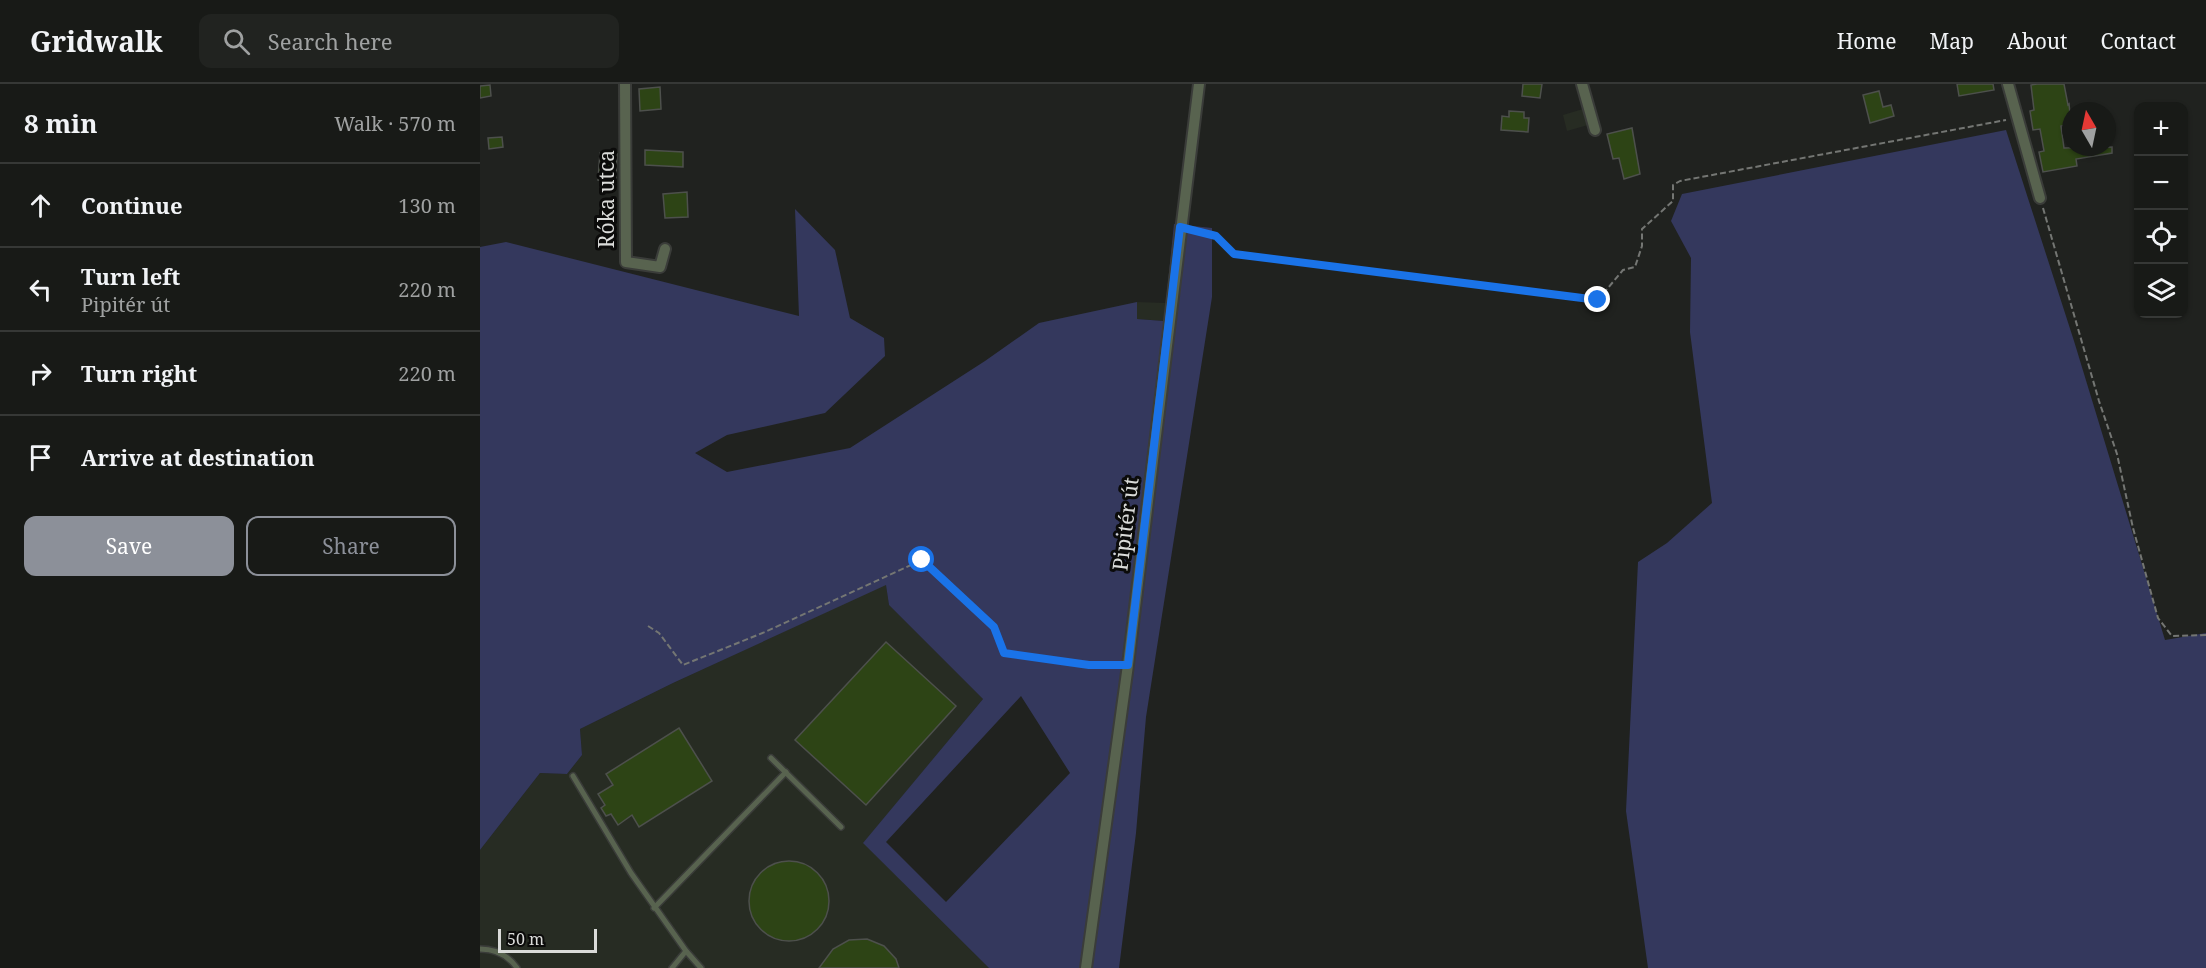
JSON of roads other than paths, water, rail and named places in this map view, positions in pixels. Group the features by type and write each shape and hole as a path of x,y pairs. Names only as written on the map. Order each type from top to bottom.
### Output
{"street":[{"name":"Róka utca","path":"625,84 626,262 660,267 665,249"},
{"name":"Pipitér út","path":"1086,968 1128,665 1199,84"},
{"path":"1582,84 1595,130"},
{"path":"2008,84 2040,198"}],"lane":[{"path":"771,758 841,826"},
{"path":"654,908 786,772"},
{"path":"573,776 612,843 654,908 701,968"},
{"path":"480,949 500,953 517,968"},
{"path":"672,968 686,951"}]}
